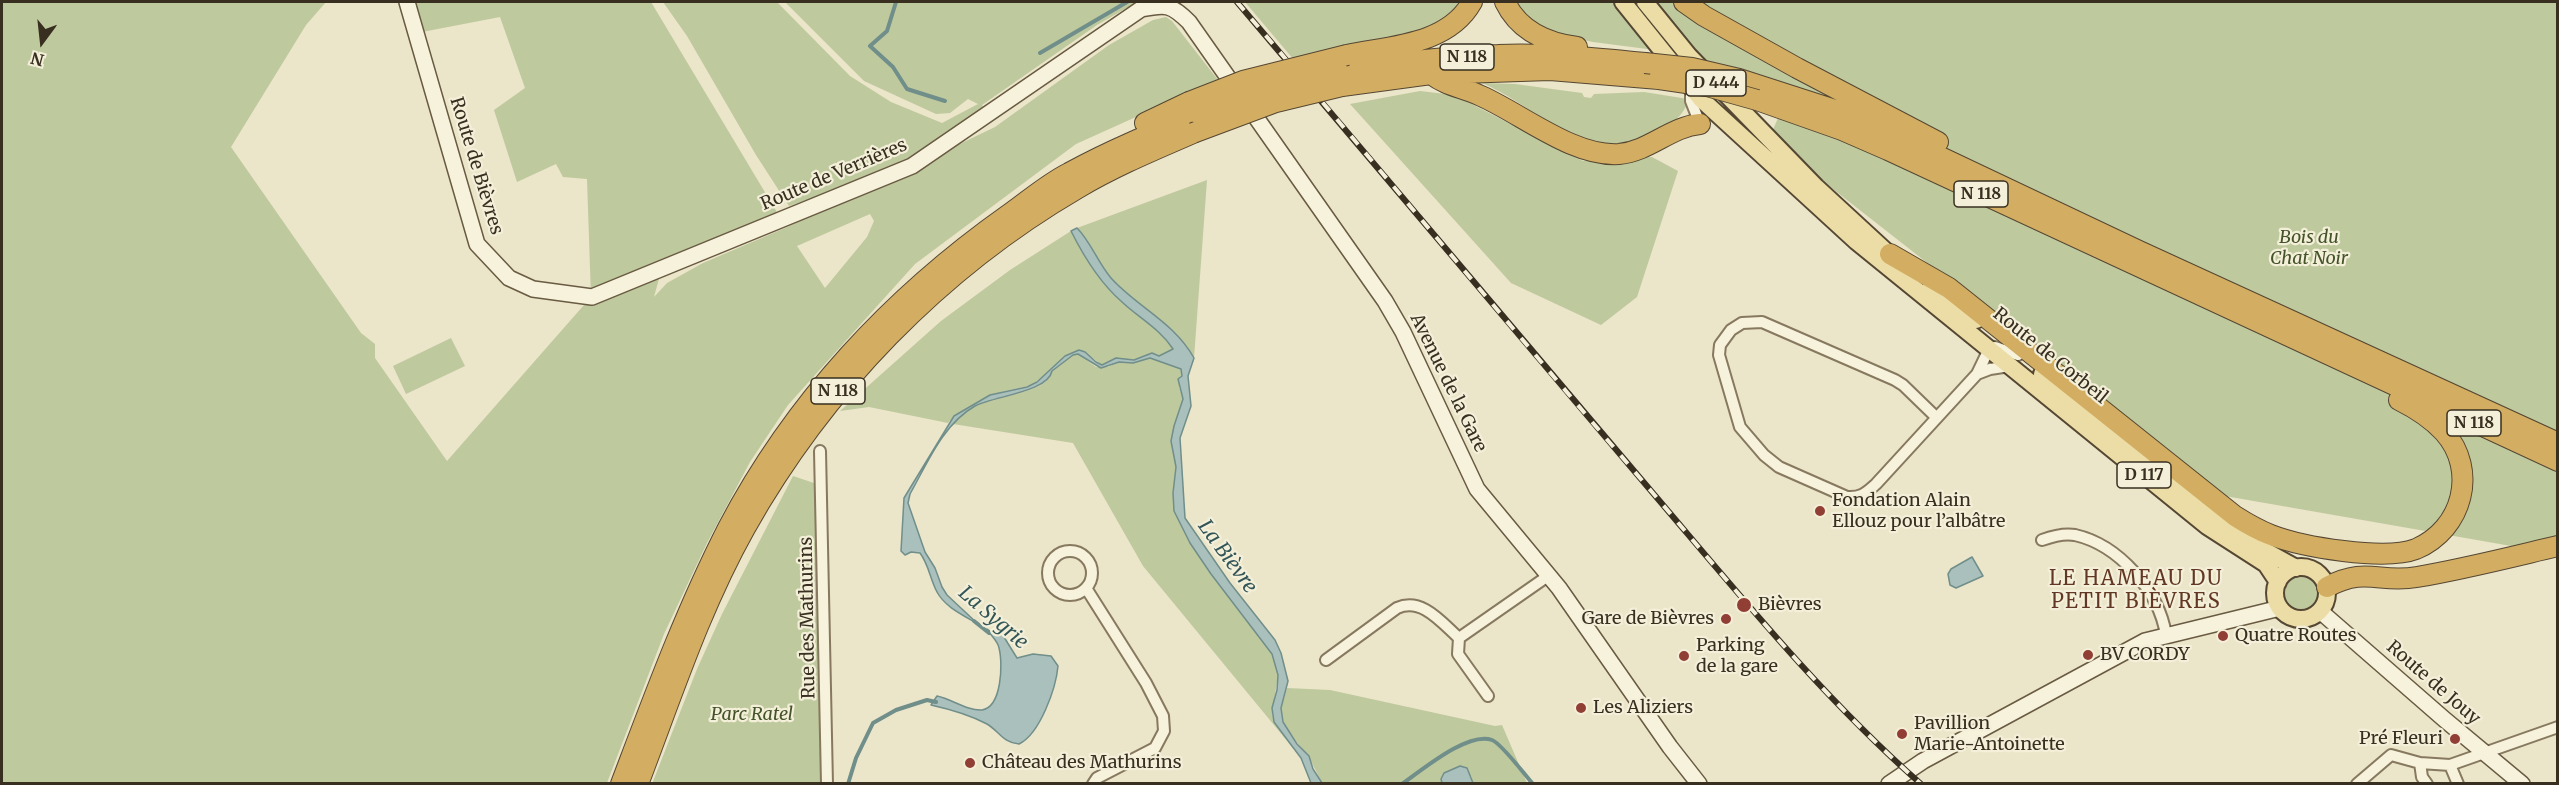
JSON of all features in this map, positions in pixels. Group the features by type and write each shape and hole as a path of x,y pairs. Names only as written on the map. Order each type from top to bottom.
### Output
{"highway":[{"path":"1342,71 1434,37 1462,17 1472,2"},
{"path":"1505,2 1518,21 1535,35 1553,42 1586,48 1596,58"},
{"path":"1684,2 1704,16 1797,68 1843,90 1969,160 1987,179"},
{"name":"N 118","path":"621,783 703,579 729,526 765,464 819,389 850,353 953,255 1066,174 1121,147 1130,130 1194,108 1243,81 1403,62 1498,55 1596,58 1645,63 1692,68 1739,80 1835,110 1894,135 2558,443"},
{"name":"N 118","path":"638,783 713,592 744,528 814,421 889,334 944,284 1018,226 1078,187 1121,164 1192,133 1276,102 1342,71 1431,74 1550,70 1707,86 1757,100 1842,130 1888,150 2558,461"},
{"path":"1431,74 1445,84 1478,94 1588,150 1618,154 1632,152 1658,142 1683,127 1700,124"},
{"path":"1890,254 1949,288 2235,516 2270,535 2290,541 2354,552 2398,552 2415,549 2431,540 2443,531 2451,520 2462,495 2462,463 2444,431 2418,410 2397,399 2391,384"},
{"path":"2326,587 2345,578 2364,575 2415,578 2558,546"}],"main road":[{"name":"D 444","path":"1623,2 1691,88 1749,145 1856,241"},
{"name":"D 444","path":"1645,2 1689,56 1791,160"},
{"path":"1700,124 1715,129 1736,142 1749,145"},
{"name":"Route de Corbeil","path":"1791,160 1839,211 1890,254 1897,264 1974,318 2014,360 2207,526 2266,564 2278,582"},
{"name":"Route de Corbeil","path":"1856,241 1989,348 2014,360 2225,525 2249,542 2296,568 2303,567 2316,572 2326,587"},
{"path":"2296,568 2282,575 2275,595 2280,608 2292,618 2307,619 2320,611 2325,604 2326,587"}],"street":[{"name":"Route de Bièvres","path":"407,2 477,244 509,278 532,289 562,295"},
{"name":"Route de Verrières","path":"562,295 592,297 912,166 1142,9 1161,5"},
{"name":"Avenue de la Gare","path":"1161,5 1175,8 1189,22 1365,269 1403,332 1477,489 1559,588 1674,753 1699,783"},
{"path":"1691,88 1690,101 1700,124"},
{"path":"1936,417 1904,385 1762,322 1742,323 1731,330 1720,345 1719,355 1725,379 1740,427 1748,437 1779,467 1847,497 1863,496 1977,374 1989,348"},
{"path":"1977,374 2014,360"},
{"name":"Rue des Mathurins","path":"820,451 827,783"},
{"path":"2042,540 2059,535 2074,535 2105,548 2120,559 2145,585 2154,600 2166,635"},
{"path":"1073,551 1086,558 1092,571 1086,588 1073,594 1059,591 1050,580 1050,565 1059,554 1073,551"},
{"path":"1459,638 1548,576"},
{"path":"1086,588 1146,683 1163,716 1164,731 1155,748 1097,778 1093,783"},
{"path":"1326,660 1397,608 1406,604 1414,604 1429,612 1459,638"},
{"path":"1889,783 1923,761 2135,647 2166,635 2280,608"},
{"name":"Route de Jouy","path":"2320,611 2522,783"},
{"path":"1459,638 1458,654 1488,696"},
{"path":"2357,783 2391,755 2420,763 2450,765 2558,728"},
{"path":"2420,763 2422,777 2427,783"},
{"path":"2450,765 2458,783"}],"green space":[{"path":"2,2 326,2 306,25 231,147 361,333 375,344 375,358 447,461 591,297 587,179 563,177 556,164 517,182 494,110 525,88 500,17 422,32 413,2 651,2 778,214 663,264 654,297 667,283 703,263 785,228 995,127 1109,45 1153,20 1166,17 1172,21 1218,80 1076,144 915,264 788,405 750,462 707,543 664,634 607,783 2,784","holes":["870,214 874,221 867,237 825,288 797,246"]},
{"path":"663,2 777,2 850,76 891,102 942,123 978,104 968,99 950,113 936,114 864,81 785,2 1137,2 1097,25 982,105 987,111 909,164 789,206 756,155 687,36"},
{"path":"1245,2 1465,2 1434,31 1294,60"},
{"name":"Bois du Chat Noir","path":"1512,2 2557,2 2557,554 2225,496 1769,139 1778,118 1701,56 1593,42 1538,31"},
{"path":"1482,83 1515,84 1582,93 1584,97 1591,98 1594,94 1644,92 1688,99 1681,114 1663,129 1633,143 1609,144 1589,140 1552,124"},
{"path":"1420,91 1454,95 1583,161 1652,157 1678,171 1637,297 1601,325 1511,283 1350,104"},
{"path":"1207,180 1194,358 1176,334 1111,278 1077,228"},
{"path":"1071,231 1087,260 1107,287 1174,349 1159,356 1152,353 1134,360 1116,358 1102,365 1090,356 1074,352 1033,383 983,400 959,413 948,423 869,407 840,411 941,321 1010,270"},
{"path":"451,338 465,366 406,394 393,366"},
{"path":"1078,354 1096,367 1108,367 1119,362 1133,363 1150,358 1182,369 1179,387 1183,399 1171,441 1176,467 1173,493 1174,511 1190,543 1211,574 1272,654 1278,675 1272,714 1278,728 1297,753 1143,566 1073,443 953,424 965,413 984,402 1043,384 1052,371 1073,355"},
{"name":"Parc Ratel","path":"793,476 817,484 821,783 652,784 697,669 722,614"},
{"path":"2301,575 2313,580 2318,592 2313,604 2301,609 2289,604 2284,592 2289,580"},
{"path":"1287,688 1330,690 1495,726 1502,725 1527,783 1473,783 1471,776 1441,779 1442,783 1322,783 1311,761 1283,723 1281,708"}],"water":[{"path":"1077,228 1111,278 1176,334 1194,358 1188,376 1191,406 1180,438 1185,518 1230,583 1275,640 1288,681 1281,708 1283,722 1297,744 1309,756 1313,769 1322,783 1311,783 1301,758 1274,722 1272,708 1278,675 1272,654 1211,574 1190,543 1174,511 1173,493 1176,467 1171,441 1183,399 1178,379 1182,376 1181,369 1150,358 1133,363 1119,362 1101,368 1078,354 1073,355 1052,371 1041,384 975,406 954,423 945,434 910,494 908,503 925,552 935,568 942,587 947,595 978,624 955,610 940,597 920,553 911,552 905,555 901,551 904,498 954,416 990,395 1027,387 1037,382 1065,356 1079,350 1102,365 1116,358 1134,360 1152,353 1159,356 1173,349 1162,335 1114,295 1100,278 1071,231"},
{"path":"1972,557 1983,576 1956,588 1950,585 1948,574 1951,569"},
{"path":"987,629 993,633 999,629 1017,658 1033,654 1051,656 1058,666 1046,710 1034,731 1019,744 1005,739 980,721 931,705 937,696 976,710 989,707 994,701 1001,673 1000,655 997,643"},
{"path":"1460,766 1467,768 1473,783 1442,783 1444,773"}],"waterway":[{"name":"La Bièvre","path":"896,2 887,31 870,46 893,67 907,89 945,101"},
{"path":"1040,53 1127,2"},
{"name":"La Sygrie","path":"974,621 989,633"},
{"name":"La Sygrie","path":"848,784 856,758 873,723 896,710 927,700 936,702"},
{"name":"La Bièvre","path":"1402,784 1445,754 1470,741 1482,739 1496,743 1533,784"}],"railway":[{"path":"1237,2 1749,606 1815,680 1921,784"}],"place":[{"name":"Fondation Alain Ellouz pour l’albâtre","path":"1820,511"},
{"name":"Bièvres","path":"1744,605"},
{"name":"Gare de Bièvres","path":"1726,619"},
{"name":"Quatre Routes","path":"2223,636"},
{"name":"BV CORDY","path":"2088,655"},
{"name":"Parking de la gare","path":"1684,656"},
{"name":"Les Aliziers","path":"1581,708"},
{"name":"Pavillion Marie-Antoinette","path":"1902,734"},
{"name":"Pré Fleuri","path":"2455,739"},
{"name":"Château des Mathurins","path":"970,763"}],"district":[{"name":"LE HAMEAU DU PETIT BIÈVRES","path":"2136,590"}]}
